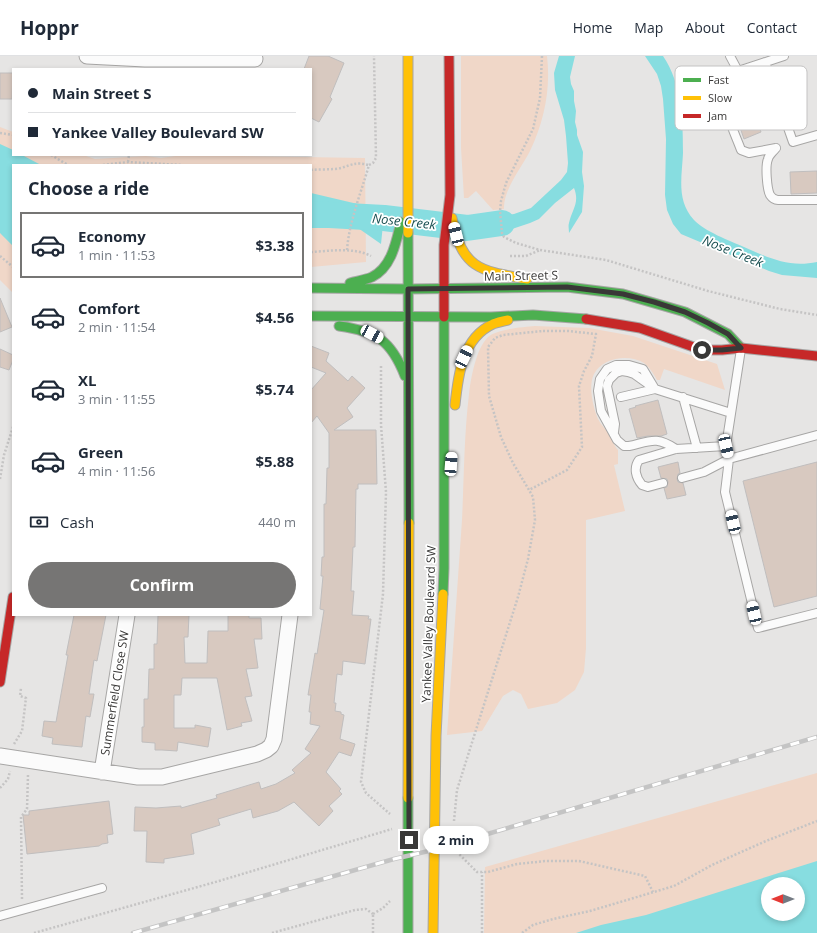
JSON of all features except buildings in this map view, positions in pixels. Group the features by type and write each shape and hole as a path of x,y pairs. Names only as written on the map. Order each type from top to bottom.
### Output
{"main road":[{"name":"Yankee Valley Boulevard SW","path":"408,56 408,933"},
{"path":"448,56 450,195 453,224 458,244 468,260 477,266 510,276 567,287"},
{"path":"329,288 370,278 385,266 395,242 408,195"},
{"name":"Yankee Valley Boulevard SW","path":"433,933 436,736 444,568 444,245 450,195"},
{"name":"Main Street S","path":"312,288 444,289 567,287 623,294 679,310 708,323 728,334 741,348"},
{"path":"455,413 457,391 464,357 473,338 488,326 501,321 533,315"},
{"path":"312,316 444,317 533,315 572,317 623,323 702,350 741,348 817,356"},
{"path":"312,323 364,330 380,338 390,345 401,362 408,385"},
{"path":"444,568 453,433"},
{"path":"0,682 12,604"}],"street":[{"path":"87,56 255,59"},
{"name":"Summerfield Close SW","path":"102,772 127,616"},
{"name":"Summerfield Close SW","path":"6,757 138,777 162,777 257,754 266,750 271,746 277,727 290,616"}],"lane":[{"path":"730,56 735,66"},
{"path":"753,66 784,56"},
{"path":"765,62 766,66"},
{"path":"734,130 741,150 749,153 776,148 768,159 767,165 770,196 778,200 817,200"},
{"path":"789,130 793,142 817,135"},
{"path":"741,348 726,446 729,459 725,492 758,628 817,613"},
{"path":"655,389 643,369 629,364 616,365 607,368 600,379 598,391 601,411 618,440 624,446 658,440 666,442 676,449"},
{"path":"621,397 655,389 731,413"},
{"path":"683,397 697,448"},
{"path":"682,478 704,472 729,459 817,435"},
{"path":"663,483 648,487 642,485 638,480 636,464 638,460 676,449 726,446"},
{"path":"0,916 102,888"}],"path":[{"path":"347,250 348,239 358,200 369,165 373,163 376,158 374,56"},
{"path":"542,56 540,98 532,130 506,183 501,201 500,211 502,233 504,237 516,243 540,250 606,260 708,291 817,315"},
{"path":"0,133 12,135"},
{"path":"53,156 66,164"},
{"path":"128,156 128,162"},
{"path":"111,164 128,162 164,164"},
{"path":"312,170 340,168 359,163 369,165"},
{"path":"312,252 347,250 364,252 374,259"},
{"path":"502,257 526,256 540,250"},
{"path":"0,256 12,266"},
{"path":"529,490 567,470 582,447 579,386 584,371 592,356 596,334 568,331 514,333 495,338 488,347 489,396 501,437 513,463 533,497 535,520 528,559 518,597 458,790 454,825 456,851 477,872 488,872 517,864 546,861 579,861 645,876 653,892"},
{"path":"380,360 386,492 383,594 361,782 366,793 393,817"},
{"path":"0,479 4,455 12,430"},
{"path":"0,788 8,779 6,757 22,731 26,698 20,696 21,688"},
{"path":"22,910 21,817 27,809 29,760"},
{"path":"522,933 533,925 553,919 590,912 674,886 712,865 766,841 817,821"},
{"path":"34,933 219,881 383,833 395,828"},
{"path":"482,872 482,933"},
{"path":"272,933 354,910 366,909 373,914 373,933"}],"shaded area":[{"path":"461,56 547,56 548,81 543,117 530,151 507,194 504,209 493,210 476,191 468,198 464,198 461,148"},
{"path":"0,127 12,132 12,156 86,156 95,159 146,156 161,158 176,156 244,156 365,158 366,262 312,267 312,164 12,164 12,292 0,280"},
{"path":"535,326 589,328 633,336 717,364 725,390 664,369 660,380 657,380 648,366 638,360 624,358 617,359 598,368 594,374 591,384 594,409 598,419 618,450 618,464 614,465 625,511 586,520 586,648 584,672 575,690 557,703 528,709 521,694 513,690 503,696 482,731 447,735 462,520 466,426 473,372 480,349 488,337 492,334 504,330"},
{"path":"817,773 817,933 484,933 485,867"}],"water":[{"path":"559,56 575,56 570,77 574,91 577,135 583,152 582,172 584,186 582,212 569,233 570,218 576,202 576,193 574,188 555,203 539,219 509,230 469,236 466,221 514,214 531,208 561,180 567,172 568,163 564,120 555,90 554,73"},
{"path":"645,56 663,56 675,81 675,130 683,130 681,188 682,197 688,213 704,228 771,258 797,264 817,262 817,278 782,275 769,271 681,234 673,224 667,210 665,195 666,139 663,99 657,74"},
{"path":"0,144 12,150 12,156 24,156 39,164 12,164 12,245 0,233"},
{"path":"312,193 362,205 385,205 381,244 358,228 312,228"},
{"path":"817,861 817,933 576,933 601,925 646,915 761,879 761,921 805,921 805,877 766,877"}],"waterway":[{"name":"Nose Creek","path":"312,214 384,218 467,228 502,223"}],"railway":[{"path":"133,933 394,859 433,850 817,737"}],"traffic: fast":[{"path":"350,283 364,280 379,273 389,260 401,222"},
{"path":"408,233 409,523"},
{"path":"312,288 408,289 567,287 623,294 685,312 728,334 741,348"},
{"path":"312,316 491,317 533,315 586,319"},
{"path":"443,594 444,317"},
{"path":"339,326 363,331 381,339 394,354 405,376"},
{"path":"408,798 408,933"}],"traffic: slow":[{"path":"408,56 408,233"},
{"path":"452,218 461,248 468,258 476,265 485,270 527,279"},
{"path":"455,405 460,370 468,348 474,338 493,324 508,320"},
{"path":"408,798 409,523"},
{"path":"433,933 436,736 443,594"}],"traffic: jam":[{"path":"444,317 444,245 450,195 449,56"},
{"path":"586,319 640,328 702,350 741,348 817,356"},
{"path":"0,682 12,604"}],"route":[{"path":"409,840 408,289 567,287 623,294 685,312 728,334 741,348 702,350"}]}
